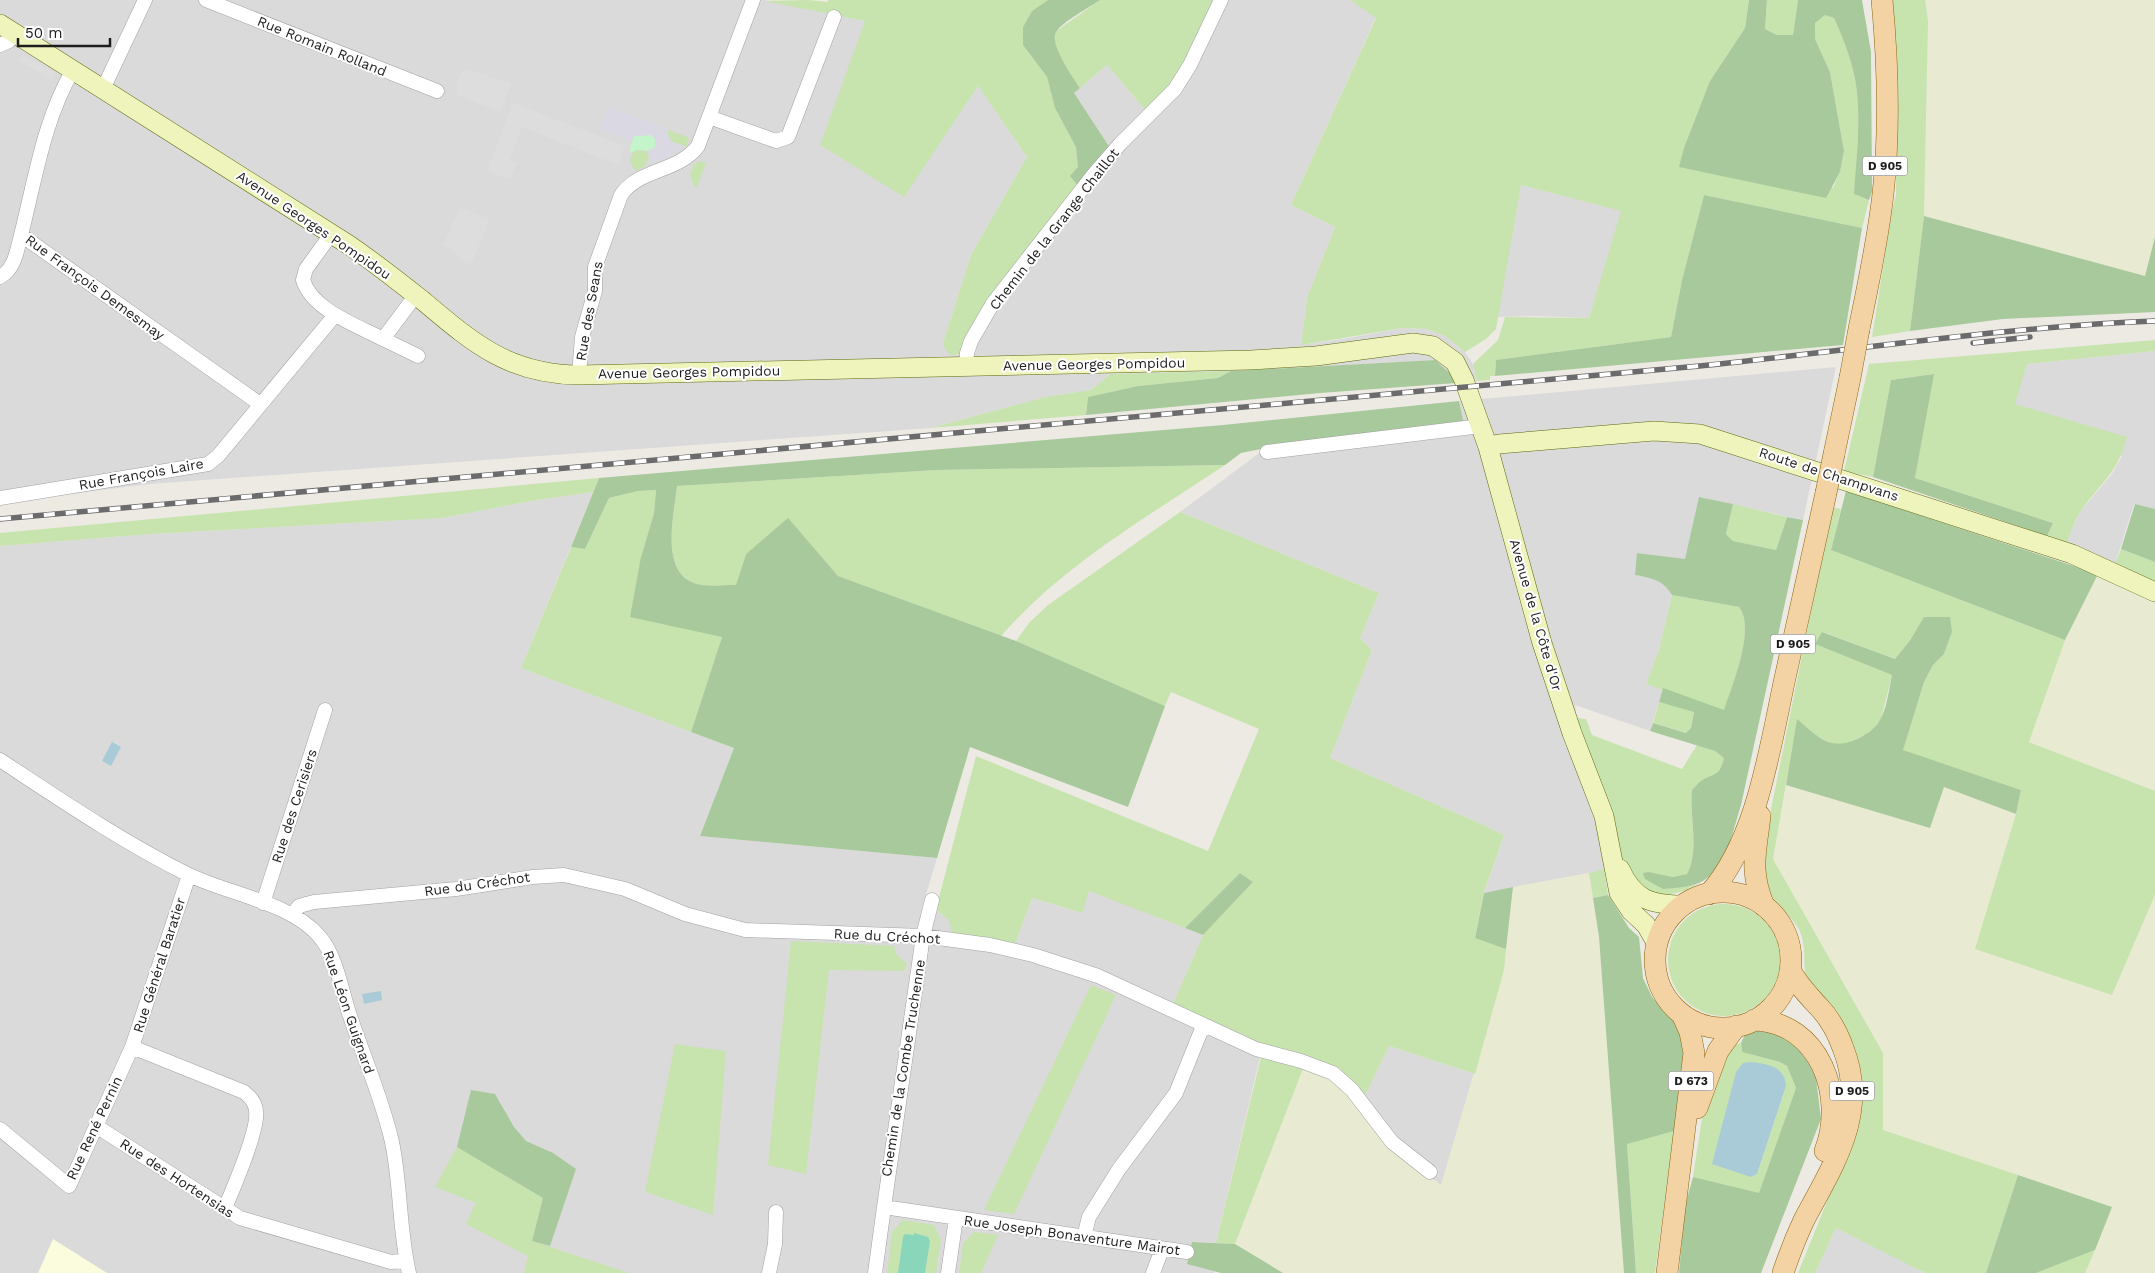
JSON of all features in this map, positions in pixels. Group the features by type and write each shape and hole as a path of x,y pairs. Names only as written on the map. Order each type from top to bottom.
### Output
{"main road":[{"name":"D 905","path":"1709,894 1725,875 1733,861 1759,796 1826,493 1870,275 1883,193 1888,108 1882,0"},
{"name":"Avenue Georges Pompidou","path":"5,34 73,70 332,233 390,274 465,336 494,354 538,371 579,375 1275,359 1413,343 1433,346 1441,350 1455,362 1464,380"},
{"name":"Avenue de la Côte d'Or","path":"1464,380 1488,447 1542,643 1572,734 1604,816 1619,892 1631,911 1646,925 1657,944"},
{"name":"Route de Champvans","path":"1488,447 1499,444 1654,431 1700,434 2072,554 2155,592"},
{"name":"D 905","path":"1759,796 1760,817 1754,867 1755,880 1764,906"},
{"name":"Avenue de la Côte d'Or","path":"1611,850 1626,882 1635,893 1651,902 1684,905"},
{"path":"1720,892 1744,895 1764,906 1775,916 1783,928 1790,948 1790,970 1781,996 1769,1010 1745,1023 1708,1026 1682,1014 1667,997 1658,977 1657,944 1664,926 1684,905 1709,894 1720,892"},
{"name":"D 905","path":"1783,1273 1804,1220 1815,1203 1844,1139 1852,1112 1852,1078 1843,1048 1832,1025 1819,1006 1805,994 1790,970"},
{"name":"D 673","path":"1667,1273 1694,1053 1690,1032 1682,1014"},
{"name":"D 905","path":"1745,1023 1777,1024 1790,1029 1801,1037 1819,1058 1831,1088 1833,1124 1807,1200 1804,1220"},
{"name":"D 673","path":"1683,1151 1718,1051 1745,1023"}],"street":[{"path":"103,89 145,0"},
{"name":"Rue Romain Rolland","path":"206,0 437,91"},
{"name":"Rue des Seans","path":"579,375 582,337 595,291 595,267 621,195 635,182 691,155 698,146 753,0"},
{"name":"Chemin de la Grange Chaillot","path":"966,366 967,353 971,341 994,303 1094,174 1120,144 1175,89 1190,65 1221,0"},
{"path":"709,117 776,141 788,137 834,17"},
{"name":"Rue François Demesmay","path":"73,70 60,96 46,136 22,235 260,404"},
{"path":"332,233 306,269 303,280 309,293 335,315 418,356"},
{"path":"0,278 8,272 12,265 22,235"},
{"path":"383,339 416,295"},
{"name":"Rue François Laire","path":"0,498 208,464 218,456 335,315"},
{"path":"1267,452 1481,426"},
{"name":"Rue des Cerisiers","path":"262,903 325,710"},
{"name":"Rue Léon Guignard","path":"0,760 121,840 189,875 293,914 315,932 328,951 388,1125 396,1166 408,1267"},
{"name":"Rue Général Baratier","path":"189,875 132,1047 244,1092 253,1100 257,1118 238,1180 225,1208"},
{"name":"Rue du Créchot","path":"293,914 299,906 314,902 456,889 554,875 582,878 625,890 685,914 745,930 923,936 990,945 1033,955 1098,976 1256,1049 1301,1061 1333,1074 1352,1090 1392,1142 1430,1172"},
{"name":"Chemin de la Combe Truchenne","path":"875,1273 923,936 932,900"},
{"path":"1084,1237 1089,1217 1114,1177 1176,1093 1203,1026"},
{"name":"Rue René Pernin","path":"0,1130 69,1186 132,1047"},
{"name":"Rue des Hortensias","path":"96,1126 240,1218 408,1267"},
{"name":"Rue Joseph Bonaventure Mairot","path":"884,1207 1187,1252"},
{"path":"769,1273 776,1244 776,1212"},
{"path":"948,1273 956,1218"},
{"path":"1153,1273 1162,1249"}],"shaded area":[{"path":"0,0 764,0 865,21 904,196 978,86 1027,157 971,255 943,343 952,355 957,355 961,353 1074,93 1107,65 1145,110 1216,0 1350,0 1376,17 1291,205 1335,227 1307,298 1301,345 1402,328 1427,329 1445,336 1465,352 1473,364 1477,381 1456,383 1435,360 1231,371 1110,374 1091,390 1045,397 931,428 149,484 0,503"},
{"path":"1925,0 2155,0 2155,237 2145,276 1924,216 1928,21"},
{"path":"23,55 55,73 51,79 19,61"},
{"path":"469,69 511,84 500,112 458,95 456,86 460,74 463,70"},
{"path":"513,103 625,146 618,165 522,127 509,160 517,163 510,180 487,171"},
{"path":"607,106 668,130 667,133 672,142 679,144 679,151 653,163 647,151 655,147 655,138 651,135 634,136 632,141 600,130"},
{"path":"1521,185 1622,211 1589,318 1497,317"},
{"path":"460,207 490,219 471,265 462,261 453,250 443,245"},
{"path":"2155,351 2155,509 2134,504 2115,564 2066,544 2079,513 2112,474 2122,456 2014,404 2027,364"},
{"path":"1836,367 1803,520 1700,497 1685,560 1638,553 1635,575 1655,578 1666,585 1672,595 1659,650 1646,684 1663,688 1650,731 1575,705 1577,718 1624,864 1589,873 1484,893 1504,835 1330,758 1372,650 1360,638 1379,593 1180,512 1266,448 1464,423 1459,401"},
{"path":"593,492 521,668 734,748 700,836 937,858 922,908 936,909 949,921 1015,944 1032,898 1081,913 1089,890 1203,935 1173,1004 1265,1047 1260,1057 1216,1243 1192,1242 1187,1264 1215,1270 1214,1273 0,1273 0,546 151,534 442,518 537,500"},
{"path":"2098,574 2155,600 2155,791 2029,742 2065,640"},
{"path":"1786,785 1929,827 1944,787 2016,814 1976,949 2112,995 2155,895 2155,1273 2085,1273 2112,1207 1883,1130 1883,1053 1773,859"},
{"path":"1589,873 1599,937 1624,1273 1283,1273 1235,1244 1304,1066 1328,1074 1342,1086 1380,1136 1441,1185 1504,970 1513,887"},
{"path":"1389,1046 1475,1074 1441,1186 1380,1136 1363,1100"},
{"path":"1836,1228 1905,1262 1924,1273 1815,1273"},
{"path":"53,1239 107,1273 38,1273"}],"green space":[{"path":"809,0 827,2 829,0 1048,0 1032,11 1023,27 1023,45 1047,77 1055,108 1076,147 1079,187 961,353 949,354 943,343 971,255 1027,157 978,86 904,197 820,145 865,21 764,1"},
{"path":"1048,0 1100,0 1064,23 1056,32 1055,37 1059,52 1080,88 1074,93 1110,148 1079,187 1070,176 1078,167 1076,147 1055,108 1047,77 1023,45 1023,27 1032,11"},
{"path":"1100,0 1216,0 1181,70 1146,111 1107,65 1080,88 1067,69 1056,46 1055,32"},
{"path":"1350,0 1749,0 1745,28 1710,81 1833,188 1840,172 1844,151 1830,72 1815,39 1815,23 1824,14 1834,18 1849,55 1857,93 1858,136 1854,194 1869,200 1862,228 1704,195 1682,280 1671,337 1496,360 1495,376 1490,376 1490,380 1477,381 1473,364 1498,340 1505,317 1589,318 1621,211 1521,185 1496,329 1486,339 1465,352 1445,336 1427,329 1402,328 1301,345 1307,298 1335,227 1291,205 1376,18"},
{"path":"1749,0 1767,0 1765,29 1777,35 1793,35 1798,0 1862,0 1871,52 1872,192 1869,200 1854,194 1858,108 1853,71 1834,18 1825,15 1815,23 1815,39 1830,72 1844,151 1840,172 1826,198 1679,167 1684,148 1710,81 1745,28"},
{"path":"1767,0 1798,0 1793,35 1777,35 1765,29"},
{"path":"1892,0 1925,0 1928,21 1924,216 1910,331 1872,337 1896,195 1897,81"},
{"path":"668,130 687,137 689,140 687,146 672,142 667,133"},
{"path":"651,135 655,138 655,147 650,151 629,151 634,136"},
{"path":"637,150 647,151 649,157 644,167 635,171 630,160 633,152"},
{"path":"700,161 706,163 697,187 694,186 690,174 694,164"},
{"path":"1704,195 1862,228 1843,345 1495,376 1496,360 1671,337 1682,280"},
{"path":"1924,216 2145,276 2155,237 2155,312 2003,319 1910,331"},
{"path":"2155,340 2155,351 2027,364 2015,404 2127,437 2113,470 2080,512 2066,544 2047,536 2053,523 1915,478 1933,374 1891,380 1873,477 1844,471 1869,364"},
{"path":"1435,360 1454,377 1456,383 1320,393 1086,415 1088,397 1138,386 1218,378 1231,371"},
{"path":"1231,371 1218,378 1138,386 1088,397 1086,415 931,428 1045,397 1091,390 1110,374"},
{"path":"1934,374 1915,478 2053,523 2047,536 1873,477 1891,380"},
{"path":"1459,401 1464,424 1266,448 1241,453 1225,465 937,470 677,486 672,527 673,556 677,569 685,578 697,584 711,586 736,585 746,554 788,518 838,576 1016,641 1165,706 1128,807 970,747 937,858 700,836 734,748 691,732 722,637 630,617 641,557 654,513 656,490 638,491 609,498 585,549 571,547 599,478 1223,425"},
{"path":"1225,465 1136,523 1079,564 1025,610 1001,636 838,576 788,519 746,554 736,586 697,584 685,578 677,569 673,556 672,527 677,486 937,470"},
{"path":"599,478 593,492 537,500 442,518 151,534 0,546 0,533"},
{"path":"656,490 654,513 641,557 722,637 691,732 521,668 571,547 585,549 609,498 638,491"},
{"path":"1846,491 2098,574 2065,640 1831,550"},
{"path":"1699,497 1733,504 1726,534 1733,541 1776,550 1787,517 1803,520 1741,805 1727,849 1716,869 1699,883 1663,889 1645,879 1643,873 1649,872 1673,877 1687,874 1691,864 1694,844 1692,790 1701,781 1718,772 1724,758 1715,751 1650,731 1653,723 1686,733 1691,728 1694,712 1659,702 1663,688 1724,710 1737,672 1744,643 1744,617 1739,607 1672,595 1665,586 1656,580 1635,575 1637,553 1685,559"},
{"path":"1733,504 1787,517 1776,550 1733,541 1726,534"},
{"path":"2135,504 2155,509 2155,562 2121,549"},
{"path":"1832,507 1841,509 1831,550 2065,640 2029,742 2155,791 2155,895 2112,995 1975,949 2016,814 2021,790 1902,750 1924,682 1933,665 1944,654 1952,632 1911,639 1895,659 1823,632 1816,644 1892,675 1881,719 1871,732 1846,744 1832,744 1815,735 1797,720 1773,859 1883,1053 1883,1130 2018,1175 1986,1273 1925,1273 1836,1228 1815,1273 1798,1273 1858,1125 1863,1097 1859,1069 1806,980 1801,934 1769,891 1766,881 1763,849"},
{"path":"1180,512 1379,593 1360,638 1372,650 1330,758 1504,835 1484,892 1475,937 1506,949 1504,970 1475,1074 1389,1046 1363,1100 1353,1088 1173,1004 1203,935 1253,882 1240,873 1185,928 1089,891 1082,913 1032,898 1015,944 953,935 949,921 936,909 976,756 1208,851 1259,729 1171,692 1165,706 1016,641 1029,623 1048,605"},
{"path":"2121,549 2155,562 2155,584 2115,564"},
{"path":"1672,595 1739,607 1744,617 1744,643 1741,658 1724,711 1646,684 1659,650"},
{"path":"1924,617 1950,617 1952,632 1944,654 1933,665 1924,682 1903,750 2021,790 2016,814 1944,787 1930,828 1786,785 1797,719 1824,740 1831,743 1847,743 1864,735 1875,726 1880,720 1888,698 1892,675 1815,644 1822,632 1895,659 1911,639"},
{"path":"1659,702 1694,711 1691,728 1687,733 1653,723"},
{"path":"1577,718 1586,719 1592,735 1682,769 1697,745 1715,751 1724,758 1716,774 1701,781 1692,790 1694,844 1691,864 1687,874 1673,877 1649,872 1686,886 1700,882 1687,890 1668,895 1658,894 1643,889 1624,864"},
{"path":"1604,869 1608,895 1593,898 1589,873"},
{"path":"1240,873 1253,882 1203,935 1185,928"},
{"path":"1513,887 1506,949 1475,938 1484,893"},
{"path":"1608,895 1629,928 1639,937 1643,978 1652,997 1674,1020 1682,1038 1685,1057 1674,1131 1627,1144 1636,1273 1624,1273 1599,937 1593,898"},
{"path":"1724,904 1746,908 1764,920 1776,938 1780,960 1776,982 1764,1000 1746,1012 1724,1016 1702,1012 1684,1000 1672,982 1668,960 1672,938 1684,920 1702,908"},
{"path":"791,941 894,946 896,954 907,964 904,971 829,970 806,1174 768,1165"},
{"path":"1091,985 1116,995 1014,1214 984,1210"},
{"path":"1747,1030 1770,1032 1794,1042 1805,1056 1816,1078 1821,1119 1761,1273 1679,1273 1685,1206 1693,1177 1759,1193 1796,1088 1787,1066 1780,1062 1742,1052 1741,1043"},
{"path":"1741,1043 1742,1052 1780,1062 1787,1066 1796,1088 1759,1194 1693,1177 1702,1118 1719,1072 1732,1046","holes":["1786,1086 1757,1174 1751,1177"]},
{"path":"675,1044 726,1051 713,1215 645,1192"},
{"path":"1261,1057 1304,1066 1235,1244 1216,1243"},
{"path":"471,1090 495,1094 514,1127 526,1141 553,1153 576,1169 550,1246 532,1241 543,1198 457,1147"},
{"path":"1674,1131 1655,1273 1636,1273 1627,1143"},
{"path":"457,1147 543,1198 532,1241 629,1273 524,1273 528,1256 466,1224 476,1203 435,1187"},
{"path":"2018,1175 2112,1207 2095,1250 2036,1273 1986,1273"},
{"path":"903,1220 934,1225 941,1240 936,1273 925,1273 930,1241 914,1235 903,1237 898,1273 887,1273 892,1232"},
{"path":"974,1232 998,1235 981,1273 959,1273 963,1243"},
{"path":"914,1233 928,1237 930,1241 925,1273 898,1273 903,1237 905,1234 914,1235"},
{"path":"1192,1242 1235,1244 1283,1273 1221,1273 1187,1264"},
{"path":"2095,1250 2085,1273 2036,1273"}],"water":[{"path":"112,742 121,747 111,766 102,761"},
{"path":"381,991 382,1000 364,1004 362,994"},
{"path":"1750,1062 1769,1065 1779,1070 1785,1079 1786,1086 1757,1174 1751,1177 1712,1164 1736,1072 1743,1063"}],"railway":[{"path":"0,519 1688,367 1980,334 2155,321"},
{"path":"1973,343 2030,337"}]}
